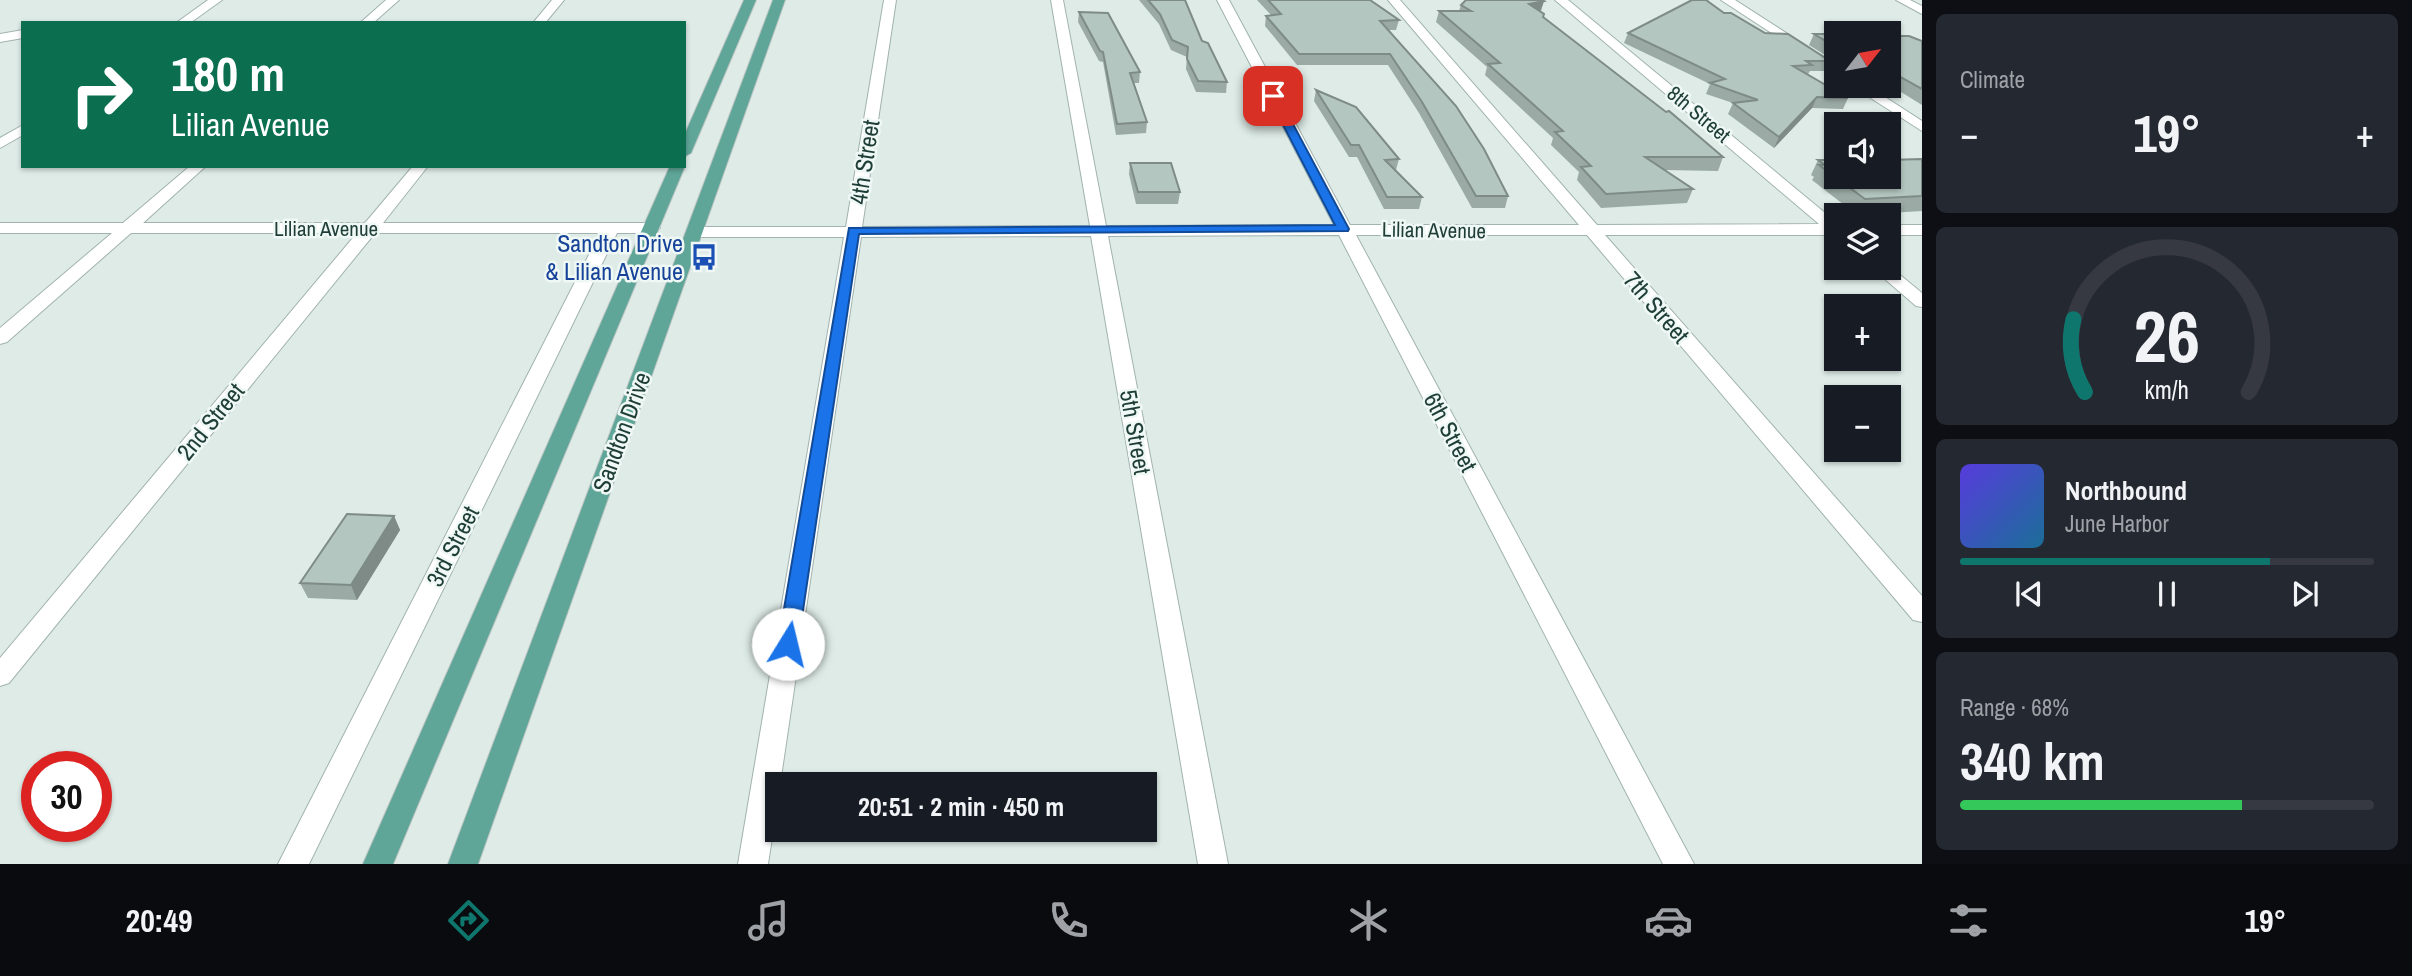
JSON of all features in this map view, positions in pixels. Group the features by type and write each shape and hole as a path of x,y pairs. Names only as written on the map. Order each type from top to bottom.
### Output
{"main road":[{"path":"686,148 750,0"},
{"name":"Sandton Drive","path":"463,864 779,0"},
{"name":"Sandton Drive","path":"378,864 677,168"}],"street":[{"path":"184,21 216,0"},
{"path":"368,21 393,0"},
{"path":"541,21 558,0"},
{"name":"4th Street","path":"753,864 890,0"},
{"name":"5th Street","path":"1057,0 1213,864"},
{"name":"6th Street","path":"1223,0 1679,864"},
{"name":"7th Street","path":"1394,0 1922,613"},
{"name":"8th Street","path":"1561,0 1824,220"},
{"path":"1727,0 1824,63"},
{"path":"1902,0 1922,11"},
{"path":"0,38 21,34"},
{"path":"1877,98 1922,127"},
{"path":"0,144 21,130"},
{"path":"0,338 197,168"},
{"name":"2nd Street","path":"0,676 419,168"},
{"name":"Lilian Avenue","path":"0,228 652,228"},
{"name":"3rd Street","path":"293,864 611,228"},
{"name":"Lilian Avenue","path":"695,232 1824,229"},
{"path":"1901,230 1922,230"},
{"path":"1895,280 1922,302"}],"building":[{"path":"1148,0 1185,0 1202,41 1208,43 1227,82 1198,81 1187,59 1188,47 1172,40 1160,14"},
{"path":"1268,0 1370,0 1399,20 1380,21 1456,106 1484,149 1508,196 1476,196 1422,102 1390,54 1299,54 1266,16 1281,14"},
{"path":"1466,0 1544,1 1529,4 1666,112 1669,111 1723,157 1645,157 1693,189 1606,194 1581,167 1591,166 1555,132 1563,131 1488,64 1500,63 1439,11 1471,11 1461,5"},
{"path":"1692,0 1706,0 1724,13 1731,13 1765,33 1788,34 1824,57 1824,61 1806,61 1812,65 1793,66 1824,84 1824,97 1817,97 1779,137 1733,103 1758,100 1710,83 1725,79 1628,33"},
{"path":"1079,12 1108,13 1140,72 1130,73 1147,122 1117,124 1103,52"},
{"path":"1901,36 1922,41 1922,89 1901,77"},
{"path":"1316,90 1356,107 1399,159 1385,160 1422,197 1387,197 1359,145 1351,145"},
{"path":"1922,159 1922,196 1865,199 1851,189 1901,189 1901,160"},
{"path":"1130,163 1171,163 1180,192 1138,192"},
{"path":"347,514 394,516 351,585 300,583"}],"place":[{"name":"Sandton Drive & Lilian Avenue","path":"704,257"}],"route":[{"path":"788,644 853,230 1343,229 1273,96"}]}
